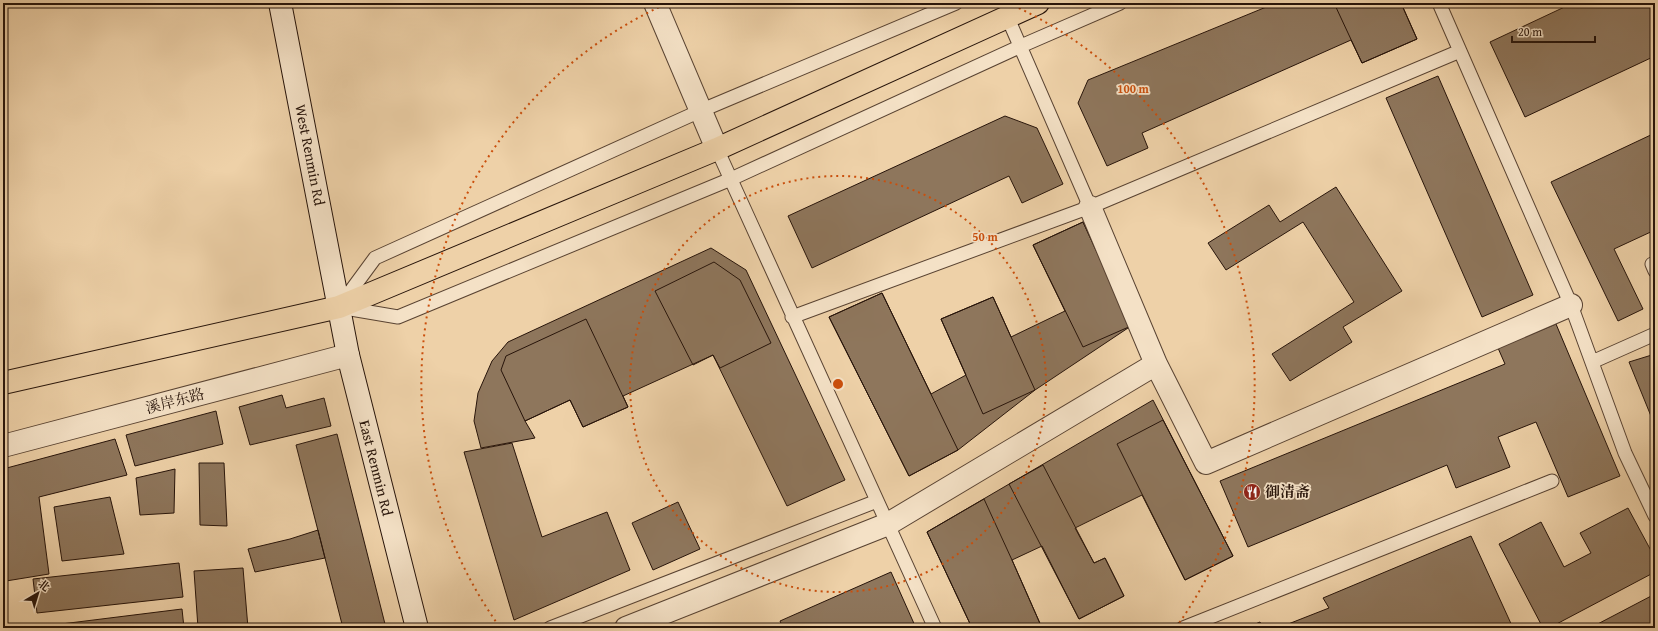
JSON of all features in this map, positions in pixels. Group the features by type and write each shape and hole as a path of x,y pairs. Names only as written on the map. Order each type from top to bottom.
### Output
{"main road":[{"path":"3,383 339,307 717,149 1038,3"}],"street":[{"name":"West Renmin Rd","path":"280,3 339,307"},
{"path":"654,3 717,149"},
{"path":"1090,207 1156,364 1206,463 1571,304"},
{"name":"East Renmin Rd","path":"339,307 348,355 417,628"},
{"name":"溪岸东路","path":"3,446 348,355"},
{"path":"626,628 888,524 1156,364"}],"lane":[{"path":"956,3 700,111 375,258 339,307 398,317 731,179 1021,46 1120,3"},
{"path":"1439,3 1571,304 1592,362 1621,454 1655,516"},
{"path":"1007,16 1090,207"},
{"path":"792,317 1090,207 1460,51"},
{"path":"717,149 792,317 936,628"},
{"path":"1655,263 1652,264 1655,271"},
{"path":"1592,362 1655,334"},
{"path":"1183,628 1552,482"},
{"path":"550,628 877,501"}],"building":[{"path":"1276,3 1401,3 1417,39 1362,63 1351,40 1142,133 1148,148 1107,166 1078,103 1088,80"},
{"path":"1334,3 1401,3 1417,39 1362,63"},
{"path":"1573,3 1655,3 1655,56 1525,117 1490,42"},
{"path":"1438,76 1533,295 1482,317 1386,98"},
{"path":"1005,116 1037,128 1063,184 1022,203 1009,176 812,268 788,216"},
{"path":"1655,133 1655,230 1614,249 1643,309 1618,321 1551,182"},
{"path":"1336,187 1402,291 1343,327 1352,342 1290,381 1272,354 1354,302 1303,222 1226,270 1208,243 1269,205 1280,222"},
{"path":"1083,222 1131,326 1083,347 1033,245"},
{"path":"1083,222 1131,326 1035,390 958,450 909,476 829,317 882,293 931,394 966,375 941,319 993,297 1011,337 1065,311 1033,245"},
{"path":"711,248 746,270 845,480 787,506 713,355 623,396 628,407 583,427 570,400 525,421 535,438 481,448 474,421 478,393 492,361 508,342"},
{"path":"714,262 740,280 771,343 720,368 713,355 693,365 655,291"},
{"path":"882,293 958,450 909,476 829,317"},
{"path":"993,297 1035,390 983,414 941,319"},
{"path":"586,319 628,407 583,427 570,400 525,421 501,370 506,356"},
{"path":"1556,324 1620,476 1568,497 1536,422 1498,437 1510,467 1456,488 1447,465 1248,547 1220,481 1505,364 1498,348"},
{"path":"1655,354 1655,426 1629,362"},
{"path":"282,395 286,408 324,398 331,426 250,445 239,407"},
{"path":"1153,400 1233,556 1185,580 1142,495 1075,528 1094,563 1105,558 1124,596 1079,619 1042,546 1012,560 1042,628 972,628 927,532"},
{"path":"216,411 223,444 135,466 126,435"},
{"path":"1163,420 1233,556 1185,580 1117,444"},
{"path":"337,434 386,628 343,628 296,445"},
{"path":"115,439 127,475 39,497 49,574 6,581 3,557 3,469"},
{"path":"512,443 542,537 607,512 630,570 514,620 464,452"},
{"path":"199,463 224,463 227,526 200,525"},
{"path":"1043,465 1094,563 1105,558 1124,596 1079,619 1009,484"},
{"path":"175,469 174,513 140,515 136,478"},
{"path":"110,497 124,554 62,561 54,507"},
{"path":"984,499 1042,628 972,628 927,532"},
{"path":"678,502 700,549 653,570 632,523"},
{"path":"1628,508 1655,558 1655,572 1549,628 1543,628 1499,544 1541,522 1564,567 1591,553 1580,533"},
{"path":"318,530 325,558 255,572 248,549 290,539"},
{"path":"1471,536 1513,628 1278,628 1329,608 1323,598"},
{"path":"179,563 183,597 37,613 33,579"},
{"path":"243,568 248,628 198,628 194,571"},
{"path":"891,572 916,628 783,628 780,621"},
{"path":"1655,594 1655,628 1590,628"},
{"path":"182,609 184,628 29,628"},
{"path":"1260,622 1263,628 1246,628"}],"place":[{"name":"御清斋","path":"1252,492"}]}
